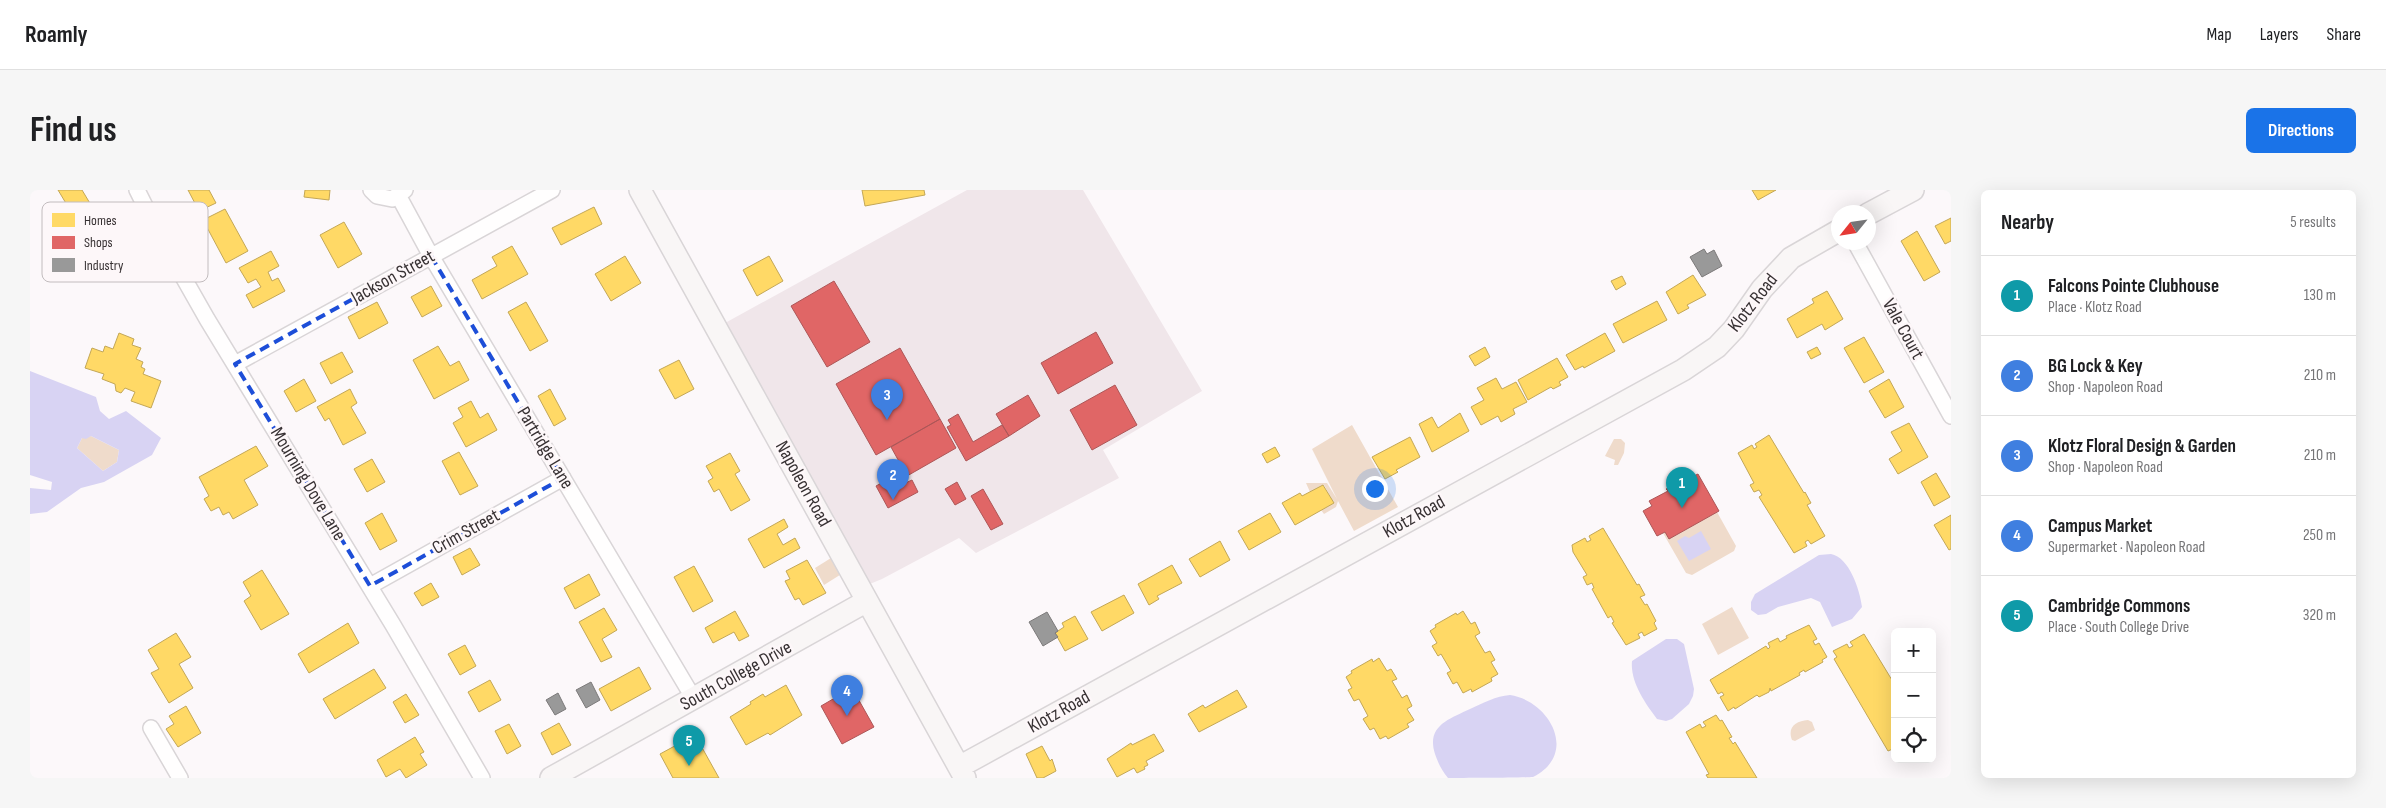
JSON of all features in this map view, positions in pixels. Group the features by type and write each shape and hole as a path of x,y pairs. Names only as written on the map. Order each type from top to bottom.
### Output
{"street":[{"name":"Mourning Dove Lane","path":"137,190 143,202"},
{"name":"Partridge Lane","path":"371,190 384,199 392,199 402,193 431,256 687,683 694,699"},
{"name":"Jackson Street","path":"234,364 552,190"},
{"name":"Napoleon Road","path":"640,190 962,772"},
{"path":"1876,210 1913,190"},
{"name":"Klotz Road","path":"962,772 1683,370 1718,347 1762,289 1791,258 1831,235"},
{"name":"Vale Court","path":"1859,250 1951,416"},
{"name":"Mourning Dove Lane","path":"186,282 234,364 370,586 482,778"},
{"name":"Crim Street","path":"370,586 563,478"},
{"name":"South College Drive","path":"552,778 867,601"},
{"path":"151,728 180,778"}],"highlighted area":[{"path":"431,256 563,478 370,586 235,364"}],"shaded area":[{"path":"967,190 1083,190 1202,391 1103,450 1119,478 976,553 959,538 882,579 860,588 716,328"},
{"path":"30,371 96,397 100,411 109,419 126,411 161,438 152,455 104,482 81,488 47,512 30,514 30,488 51,490 52,482 30,475","holes":["91,436 119,450 117,462 103,471 77,448 82,438 86,439"]},
{"path":"1352,425 1398,507 1354,531 1338,501 1336,507 1324,514 1321,510 1334,503 1324,485 1310,492 1306,483 1327,483 1337,499 1312,449"},
{"path":"91,436 119,450 117,462 103,471 77,448 82,438"},
{"path":"1614,439 1621,439 1625,443 1624,453 1618,465 1614,465 1615,460 1605,456"},
{"path":"1717,512 1736,546 1734,551 1692,575 1686,573 1663,533 1665,532 1669,538"},
{"path":"1701,531 1711,549 1689,561 1677,541 1685,536 1689,538"},
{"path":"1831,554 1843,561 1853,575 1859,592 1862,607 1852,619 1832,627 1820,602 1811,598 1778,607 1766,614 1758,615 1751,610 1751,602 1755,594 1819,555"},
{"path":"834,558 843,573 824,585 815,568"},
{"path":"1732,607 1749,638 1718,655 1702,624"},
{"path":"1666,639 1677,639 1684,644 1694,689 1689,704 1672,719 1666,721 1657,719 1643,699 1633,677 1632,661"},
{"path":"1510,695 1524,699 1537,707 1547,718 1554,730 1556,743 1554,755 1547,767 1533,777 1448,778 1440,767 1435,754 1433,744 1437,730 1454,716 1490,700"},
{"path":"1808,720 1812,722 1815,730 1795,741 1792,740 1791,732 1796,723"}],"building: Homes":[{"path":"58,190 82,190 89,202 65,202"},
{"path":"188,190 209,190 216,203 208,207 208,202 194,202"},
{"path":"305,190 330,190 329,200 304,197"},
{"path":"862,190 924,190 925,195 865,206"},
{"path":"1752,190 1776,190 1758,200"},
{"path":"594,207 602,224 561,245 552,228"},
{"path":"225,209 248,251 226,263 208,229 208,218"},
{"path":"1951,218 1951,241 1945,244 1935,226"},
{"path":"344,222 362,254 338,268 320,235"},
{"path":"1917,231 1940,272 1924,281 1901,241"},
{"path":"512,246 528,274 482,299 472,280 497,266 492,257"},
{"path":"271,251 279,266 268,272 272,281 278,278 285,291 253,308 246,295 261,287 256,279 248,283 239,268"},
{"path":"625,256 641,283 611,301 595,274"},
{"path":"769,256 783,281 757,296 743,270"},
{"path":"1693,275 1706,295 1687,305 1689,308 1678,314 1666,292"},
{"path":"1622,276 1626,284 1616,290 1611,281"},
{"path":"431,286 442,306 422,317 411,297"},
{"path":"1827,291 1843,319 1825,330 1822,324 1797,338 1787,319 1814,303 1812,299"},
{"path":"1657,301 1667,320 1623,343 1613,324"},
{"path":"377,302 388,323 359,339 348,317"},
{"path":"526,302 548,341 530,351 508,312"},
{"path":"119,333 134,339 132,345 141,348 136,359 143,362 141,367 145,369 143,374 161,381 151,408 131,401 135,392 125,388 121,393 116,391 115,384 102,379 104,374 85,368 92,348 103,352 105,346 113,349"},
{"path":"1605,333 1615,351 1584,368 1583,366 1575,370 1566,355"},
{"path":"1864,337 1884,372 1864,383 1844,348"},
{"path":"438,346 450,366 459,361 469,380 434,399 413,360"},
{"path":"1485,347 1490,357 1475,366 1469,356"},
{"path":"1817,347 1821,354 1811,359 1807,352"},
{"path":"342,352 353,372 331,384 320,363"},
{"path":"1557,358 1568,377 1559,382 1561,385 1553,389 1551,387 1528,400 1518,380"},
{"path":"679,360 694,389 675,399 659,370"},
{"path":"1496,378 1502,389 1516,382 1527,402 1513,409 1515,414 1501,422 1498,416 1481,425 1471,407 1484,400 1477,388"},
{"path":"304,379 316,401 296,412 284,391"},
{"path":"1889,379 1904,407 1885,418 1869,391"},
{"path":"350,389 357,403 351,407 366,433 343,445 329,418 325,421 317,407"},
{"path":"550,389 566,419 554,426 538,396"},
{"path":"471,401 480,418 488,413 497,430 466,447 453,423 463,417 458,408"},
{"path":"1460,413 1469,431 1432,452 1419,424 1432,417 1438,428"},
{"path":"1909,423 1928,457 1898,474 1889,459 1902,451 1891,432"},
{"path":"1769,435 1805,492 1811,503 1807,505 1825,536 1811,544 1808,540 1805,542 1807,546 1794,553 1759,497 1762,495 1759,490 1754,492 1750,485 1754,483 1738,453 1752,445 1754,449 1757,447 1755,444"},
{"path":"1410,437 1420,457 1396,470 1398,472 1385,479 1372,457"},
{"path":"256,446 268,466 244,480 258,505 233,519 229,512 223,515 219,507 211,511 204,499 209,496 199,477"},
{"path":"1275,447 1280,456 1267,463 1262,454"},
{"path":"459,452 478,486 460,495 442,461"},
{"path":"730,453 740,471 735,474 750,500 731,511 719,489 714,492 708,481 713,478 706,466"},
{"path":"372,459 385,482 367,492 354,469"},
{"path":"1936,473 1950,497 1934,506 1921,482"},
{"path":"1323,485 1334,503 1295,525 1282,503 1300,493 1302,496"},
{"path":"382,513 397,541 380,550 365,523"},
{"path":"1270,513 1281,532 1249,550 1238,531"},
{"path":"1951,515 1951,549 1949,550 1934,525"},
{"path":"784,519 788,527 777,534 783,545 795,538 800,548 764,568 748,539"},
{"path":"1603,528 1637,585 1639,584 1645,595 1640,597 1645,605 1647,604 1656,621 1654,623 1657,629 1644,636 1642,632 1638,634 1640,638 1626,645 1612,623 1614,622 1611,616 1608,618 1592,589 1594,588 1592,583 1587,585 1583,577 1587,575 1573,552 1572,545 1585,538 1587,542 1591,540 1589,536"},
{"path":"1220,541 1230,560 1200,577 1189,559"},
{"path":"470,548 480,565 462,575 453,557"},
{"path":"807,560 826,593 803,605 799,598 795,600 785,581 790,579 786,571"},
{"path":"1172,565 1182,583 1157,596 1159,599 1149,605 1138,584"},
{"path":"694,566 713,601 693,612 674,577"},
{"path":"262,570 289,614 261,630 244,601 251,596 243,582"},
{"path":"589,574 600,595 575,609 564,588"},
{"path":"431,583 439,597 422,606 414,593"},
{"path":"1124,595 1134,613 1102,631 1091,612"},
{"path":"604,608 617,630 602,639 612,657 601,662 579,622"},
{"path":"735,611 749,636 739,641 734,632 713,643 705,628"},
{"path":"1463,611 1471,624 1475,622 1480,633 1475,636 1485,653 1490,651 1495,660 1491,662 1498,674 1491,678 1492,681 1472,692 1471,689 1463,693 1457,682 1453,684 1447,673 1451,671 1441,654 1438,656 1432,646 1437,643 1430,631 1436,627 1435,625"},
{"path":"1075,616 1088,639 1065,651 1055,633 1064,627 1062,623"},
{"path":"348,623 359,643 309,673 298,654"},
{"path":"1809,625 1817,639 1813,641 1815,645 1819,643 1827,657 1822,660 1823,662 1805,672 1804,670 1799,673 1800,675 1771,691 1770,688 1769,692 1759,697 1757,695 1735,709 1734,707 1728,711 1720,697 1724,695 1722,692 1718,694 1710,680 1766,646 1768,649 1770,647 1768,643 1778,638 1780,642 1787,638 1786,636"},
{"path":"176,633 191,657 179,664 193,688 169,703 151,673 159,669 148,650"},
{"path":"1864,634 1891,678 1891,750 1888,751 1834,659 1837,657 1833,651 1847,644 1849,648 1853,646 1850,642"},
{"path":"465,645 476,666 460,675 448,654"},
{"path":"1379,658 1387,671 1391,669 1397,679 1392,681 1402,698 1407,695 1412,706 1407,709 1414,720 1407,724 1409,727 1388,739 1386,736 1380,739 1374,728 1370,730 1363,719 1368,716 1359,699 1354,701 1348,690 1352,688 1346,677 1352,673 1351,671 1372,659 1373,662"},
{"path":"639,667 651,689 611,711 599,689"},
{"path":"374,669 386,688 335,719 323,699"},
{"path":"490,680 501,700 479,712 468,692"},
{"path":"786,685 802,715 770,735 768,733 746,745 730,717 763,694 765,697"},
{"path":"1237,690 1247,707 1199,732 1188,714 1203,705 1205,708"},
{"path":"406,694 419,715 405,723 393,702"},
{"path":"186,706 201,733 178,747 166,729 174,724 169,716"},
{"path":"1716,715 1720,721 1722,720 1732,737 1729,738 1733,744 1735,742 1757,778 1708,778 1706,775 1709,774 1686,732 1700,724 1702,728 1706,726 1703,722"},
{"path":"559,723 571,745 552,755 541,733"},
{"path":"509,724 521,746 507,754 495,731"},
{"path":"1154,734 1164,751 1146,761 1148,765 1144,767 1145,769 1137,773 1134,768 1117,777 1107,759 1131,743 1132,745"},
{"path":"695,735 719,778 673,778 660,754"},
{"path":"415,737 424,752 420,754 427,765 406,778 400,769 386,777 377,760"},
{"path":"1042,746 1050,761 1052,759 1056,771 1043,778 1037,778 1026,754"}],"building: Shops":[{"path":"834,281 870,342 827,367 791,306"},
{"path":"1096,332 1113,363 1058,394 1041,363"},
{"path":"900,348 940,419 876,455 836,384"},
{"path":"1115,385 1137,425 1092,450 1070,410"},
{"path":"1028,395 1040,416 1009,436 996,414"},
{"path":"958,414 973,442 1002,425 1009,436 966,461 947,427 951,425 948,420"},
{"path":"940,419 956,448 907,476 891,447"},
{"path":"1698,474 1719,511 1669,539 1665,532 1657,536 1643,511 1652,506 1649,501 1668,491 1666,489"},
{"path":"896,475 901,485 912,480 918,492 888,508 876,486"},
{"path":"957,482 966,499 955,505 945,489"},
{"path":"983,489 1003,524 991,530 971,496"},
{"path":"852,688 874,727 842,744 821,706"}],"building: Industry":[{"path":"1704,249 1707,254 1714,250 1722,266 1702,277 1690,257"},
{"path":"1047,612 1058,631 1055,633 1058,637 1043,646 1029,622"},
{"path":"591,682 600,700 586,708 576,690"},
{"path":"558,693 566,709 555,715 546,700"}],"place":[{"name":"Klotz Floral Design & Garden","path":"887,420"},
{"name":"BG Lock & Key","path":"893,500"},
{"name":"Falcons Pointe Clubhouse","path":"1682,508"},
{"name":"Campus Market","path":"847,716"},
{"name":"Cambridge Commons","path":"689,766"}]}
